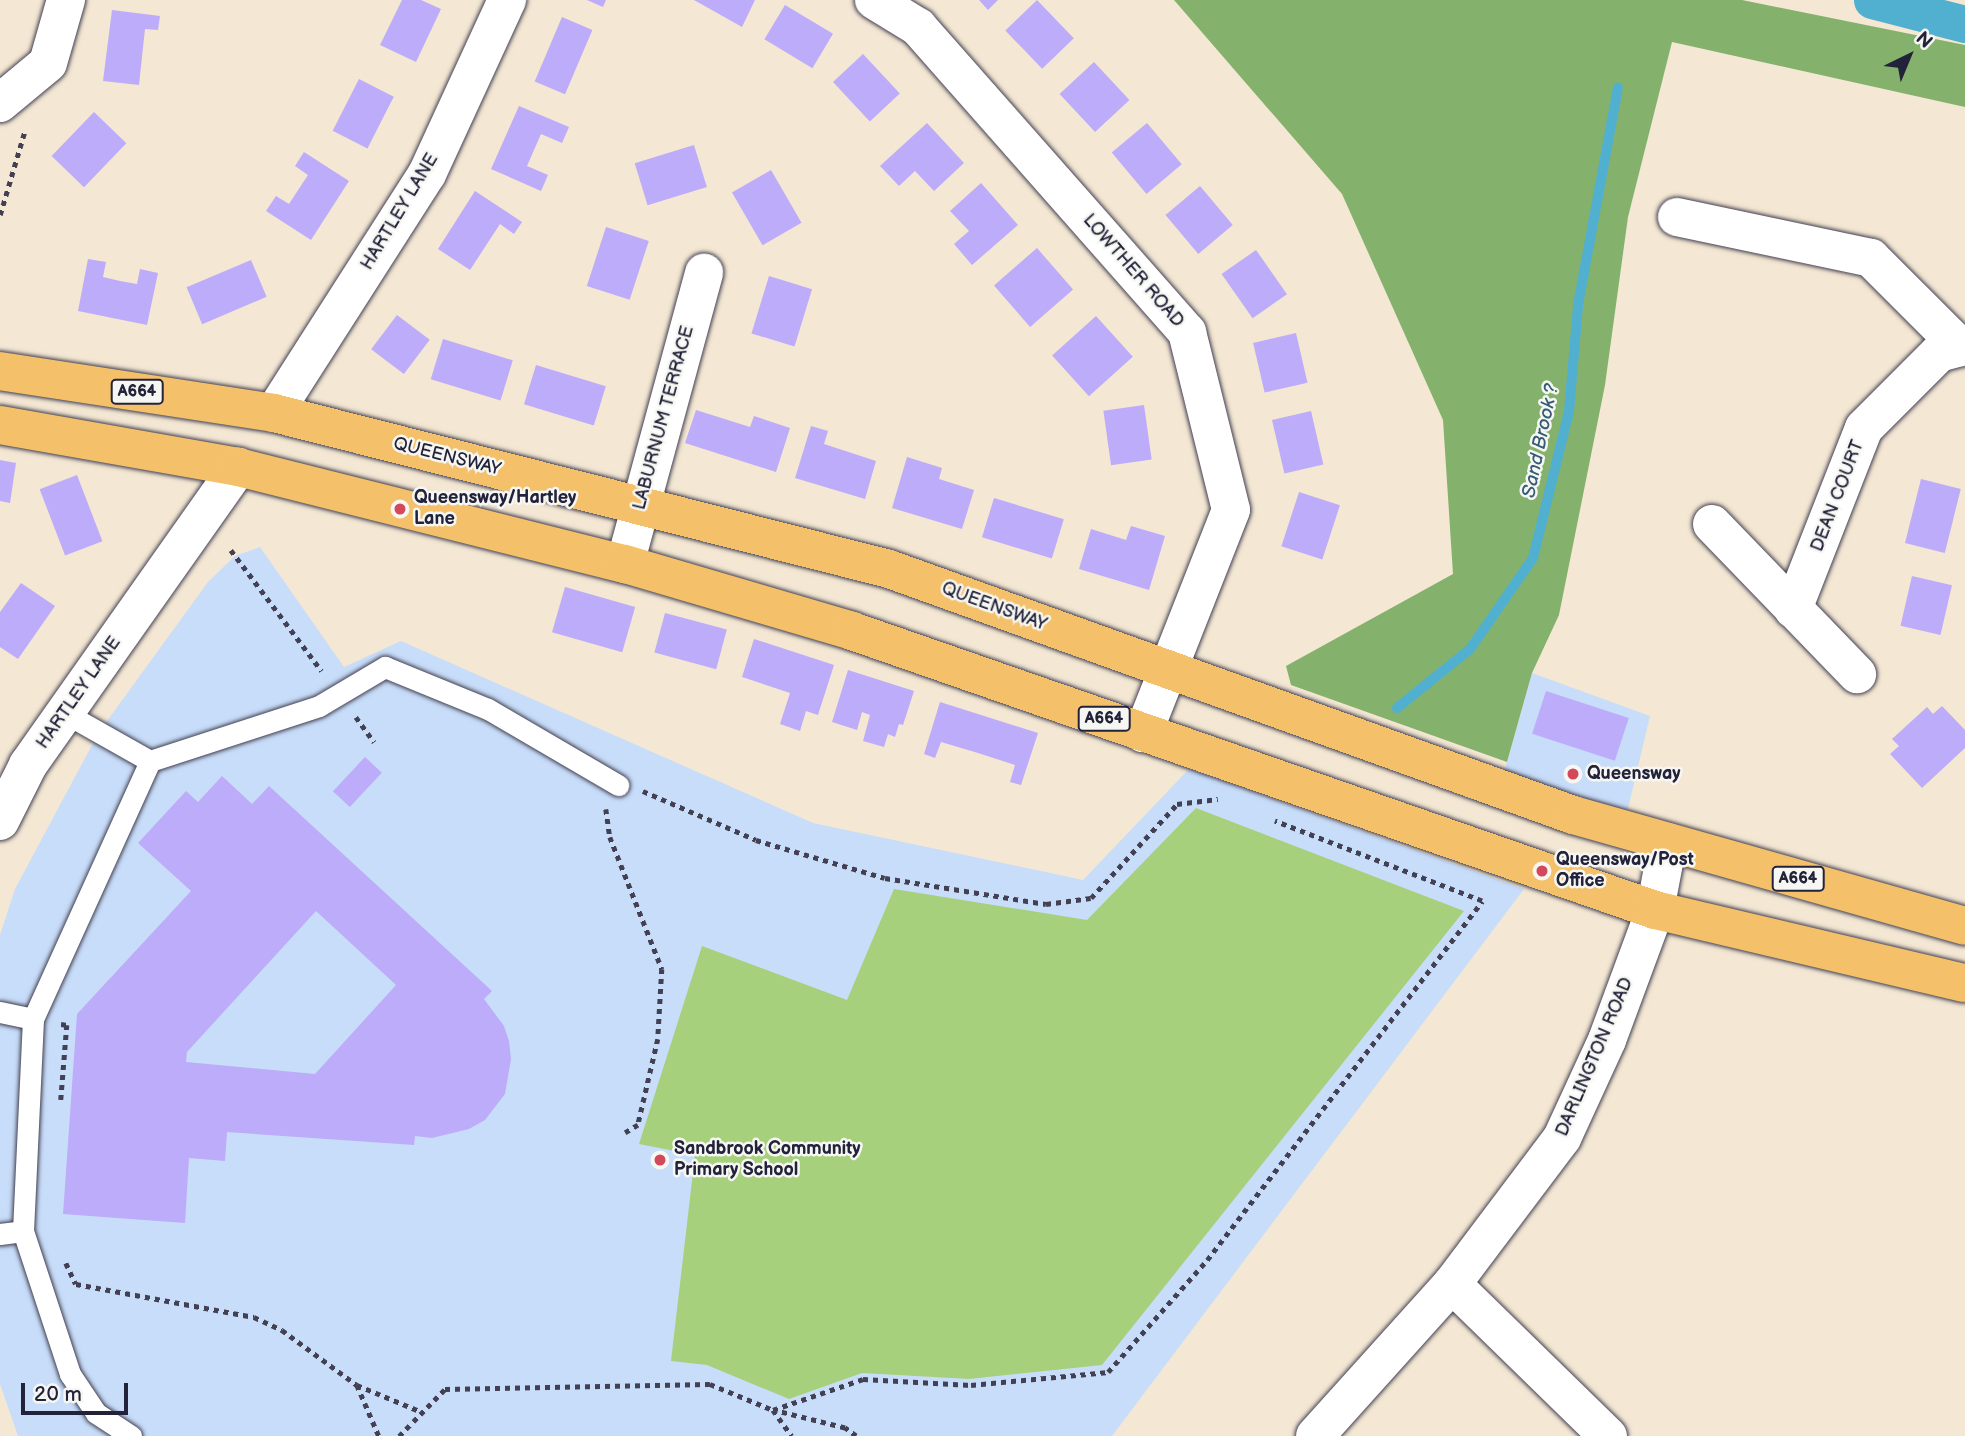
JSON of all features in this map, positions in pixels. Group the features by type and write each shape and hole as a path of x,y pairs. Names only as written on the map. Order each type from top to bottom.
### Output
{"highway":[{"name":"QUEENSWAY","path":"0,371 274,413 888,569 1573,815 1965,926"},
{"name":"A664","path":"0,425 238,467 625,564 852,631 1656,911 1965,983"}],"street":[{"path":"11,94 48,63 66,0"},
{"name":"HARTLEY LANE","path":"274,413 427,174 507,0"},
{"name":"LOWTHER ROAD","path":"874,0 918,27 1187,332 1231,510 1171,670 1143,733"},
{"path":"1677,217 1871,258 1962,346"},
{"name":"LABURNUM TERRACE","path":"625,564 704,272"},
{"name":"DEAN COURT","path":"1793,609 1864,428 1939,353 1962,346"},
{"name":"HARTLEY LANE","path":"0,821 28,765 238,467"},
{"path":"1712,524 1857,674"},
{"name":"DARLINGTON ROAD","path":"1315,1436 1452,1284 1562,1138 1607,1040 1656,911 1668,842"},
{"path":"1452,1284 1608,1436"}],"lane":[{"path":"65,713 149,761 319,706 337,692 385,667 488,709 618,785"},
{"path":"131,1436 96,1413 70,1374 23,1231 33,1019 149,761"},
{"path":"0,1012 33,1019"},
{"path":"0,1234 23,1231"}],"path":[{"path":"0,215 27,123 11,94"},
{"path":"231,550 374,742"},
{"path":"625,1133 638,1125 658,1039 662,969 610,836 605,806 618,785 629,785 756,840 885,878 1046,904 1091,898 1177,804 1218,799 1230,803"},
{"path":"773,1410 863,1379 971,1385 1108,1372 1207,1260 1482,901 1268,818"},
{"path":"33,1019 67,1025 61,1105"},
{"path":"61,1249 76,1284 254,1317 282,1330 357,1385 422,1412"},
{"path":"399,1436 445,1389 710,1384 773,1410 845,1428 856,1436"},
{"path":"357,1385 379,1436"},
{"path":"773,1410 792,1436"}],"shaded area":[{"name":"Sandbrook Community Primary School","path":"260,547 344,667 401,641 813,823 1083,880 1189,769 1524,889 1112,1436 18,1436 0,1384 0,935 15,889 99,732 208,582 235,556"},
{"path":"1532,673 1650,716 1626,817 1504,773"}],"green space":[{"path":"1174,0 1742,0 1965,45 1965,107 1672,42 1628,217 1605,385 1559,615 1532,673 1507,762 1291,685 1286,666 1453,574 1443,420 1342,194"},
{"path":"1196,808 1464,911 1102,1365 969,1379 862,1373 789,1399 707,1365 671,1361 695,1155 639,1144 702,946 847,1000 894,889 1087,920"}],"building":[{"path":"402,0 421,0 441,9 416,62 380,45"},
{"path":"587,0 606,0 603,7"},
{"path":"694,0 755,0 742,27"},
{"path":"979,0 998,0 988,10"},
{"path":"1037,0 1074,38 1042,69 1005,31"},
{"path":"785,5 833,34 812,68 764,39"},
{"path":"112,10 160,16 158,30 145,29 139,85 103,81"},
{"path":"562,17 592,30 565,94 535,81"},
{"path":"863,54 900,93 870,121 833,82"},
{"path":"1094,62 1129,100 1095,132 1060,94"},
{"path":"359,79 394,97 367,148 333,131"},
{"path":"519,106 569,127 562,143 541,134 527,166 548,175 541,191 491,169"},
{"path":"94,112 126,143 84,187 52,156"},
{"path":"927,123 964,163 934,191 915,171 899,186 880,166"},
{"path":"1147,123 1182,164 1146,194 1112,153"},
{"path":"694,145 707,187 648,205 635,163"},
{"path":"304,152 349,181 311,240 266,211 276,196 289,204 308,175 295,166"},
{"path":"771,170 802,223 763,245 732,192"},
{"path":"981,183 1018,225 972,265 954,244 969,231 950,211"},
{"path":"1200,186 1233,225 1198,254 1166,215"},
{"path":"475,191 522,222 514,234 500,224 470,270 438,249"},
{"path":"606,227 649,241 630,300 587,286"},
{"path":"1037,248 1073,290 1030,327 994,285"},
{"path":"1256,250 1287,294 1253,318 1222,274"},
{"path":"88,259 106,262 103,277 120,281 137,284 140,269 158,273 147,325 78,311"},
{"path":"251,260 267,297 202,324 187,287"},
{"path":"769,276 812,289 794,347 751,333"},
{"path":"397,315 430,340 404,374 371,349"},
{"path":"1096,316 1133,357 1089,396 1052,355"},
{"path":"1296,333 1307,383 1265,393 1253,343"},
{"path":"443,339 513,360 501,401 431,379"},
{"path":"536,365 606,386 594,426 524,404"},
{"path":"1144,405 1152,459 1111,465 1103,411"},
{"path":"696,410 750,427 754,416 790,428 776,472 685,443"},
{"path":"1311,411 1323,465 1284,474 1272,420"},
{"path":"811,426 828,431 824,444 876,461 865,499 795,478"},
{"path":"907,457 942,468 939,479 974,490 962,529 892,508"},
{"path":"0,460 16,463 10,503 0,501"},
{"path":"77,475 102,541 65,556 40,489"},
{"path":"1921,479 1961,489 1945,553 1905,543"},
{"path":"1299,492 1340,505 1322,559 1281,546"},
{"path":"994,498 1064,519 1052,559 982,537"},
{"path":"1131,526 1165,536 1149,590 1079,569 1091,529 1126,540"},
{"path":"1912,576 1952,585 1940,635 1901,626"},
{"path":"21,583 55,606 18,659 0,647 0,612"},
{"path":"565,587 635,607 622,652 552,632"},
{"path":"665,613 727,630 716,669 654,653"},
{"path":"754,639 834,665 818,715 806,711 800,731 780,724 790,693 742,677"},
{"path":"848,670 914,691 903,725 899,724 895,737 888,734 884,747 863,741 870,715 862,712 857,730 832,722"},
{"path":"1546,691 1629,718 1615,761 1532,734"},
{"path":"940,702 1038,733 1021,785 1010,782 1015,765 978,753 941,742 935,758 924,754"},
{"path":"1942,706 1965,730 1965,748 1922,788 1890,754 1899,746 1892,739 1927,707 1933,714"},
{"path":"365,757 382,773 350,807 333,791"},
{"path":"222,776 252,804 269,786 492,991 484,999 504,1026 509,1041 511,1059 505,1094 485,1120 469,1129 432,1138 415,1136 414,1145 227,1132 225,1161 189,1158 185,1223 63,1214 77,1014 191,891 138,843 186,791 198,802","holes":["316,911 396,985 315,1074 186,1062 187,1052"]}],"waterway":[{"path":"1872,0 1965,24"},
{"name":"Sand Brook ?","path":"1397,708 1470,649 1533,558 1569,411 1578,305 1618,88"}],"place":[{"name":"Queensway/Hartley Lane","path":"400,509"},
{"name":"Queensway","path":"1573,774"},
{"name":"Queensway/Post Office","path":"1542,871"},
{"name":"Sandbrook Community Primary School","path":"660,1160"}]}
